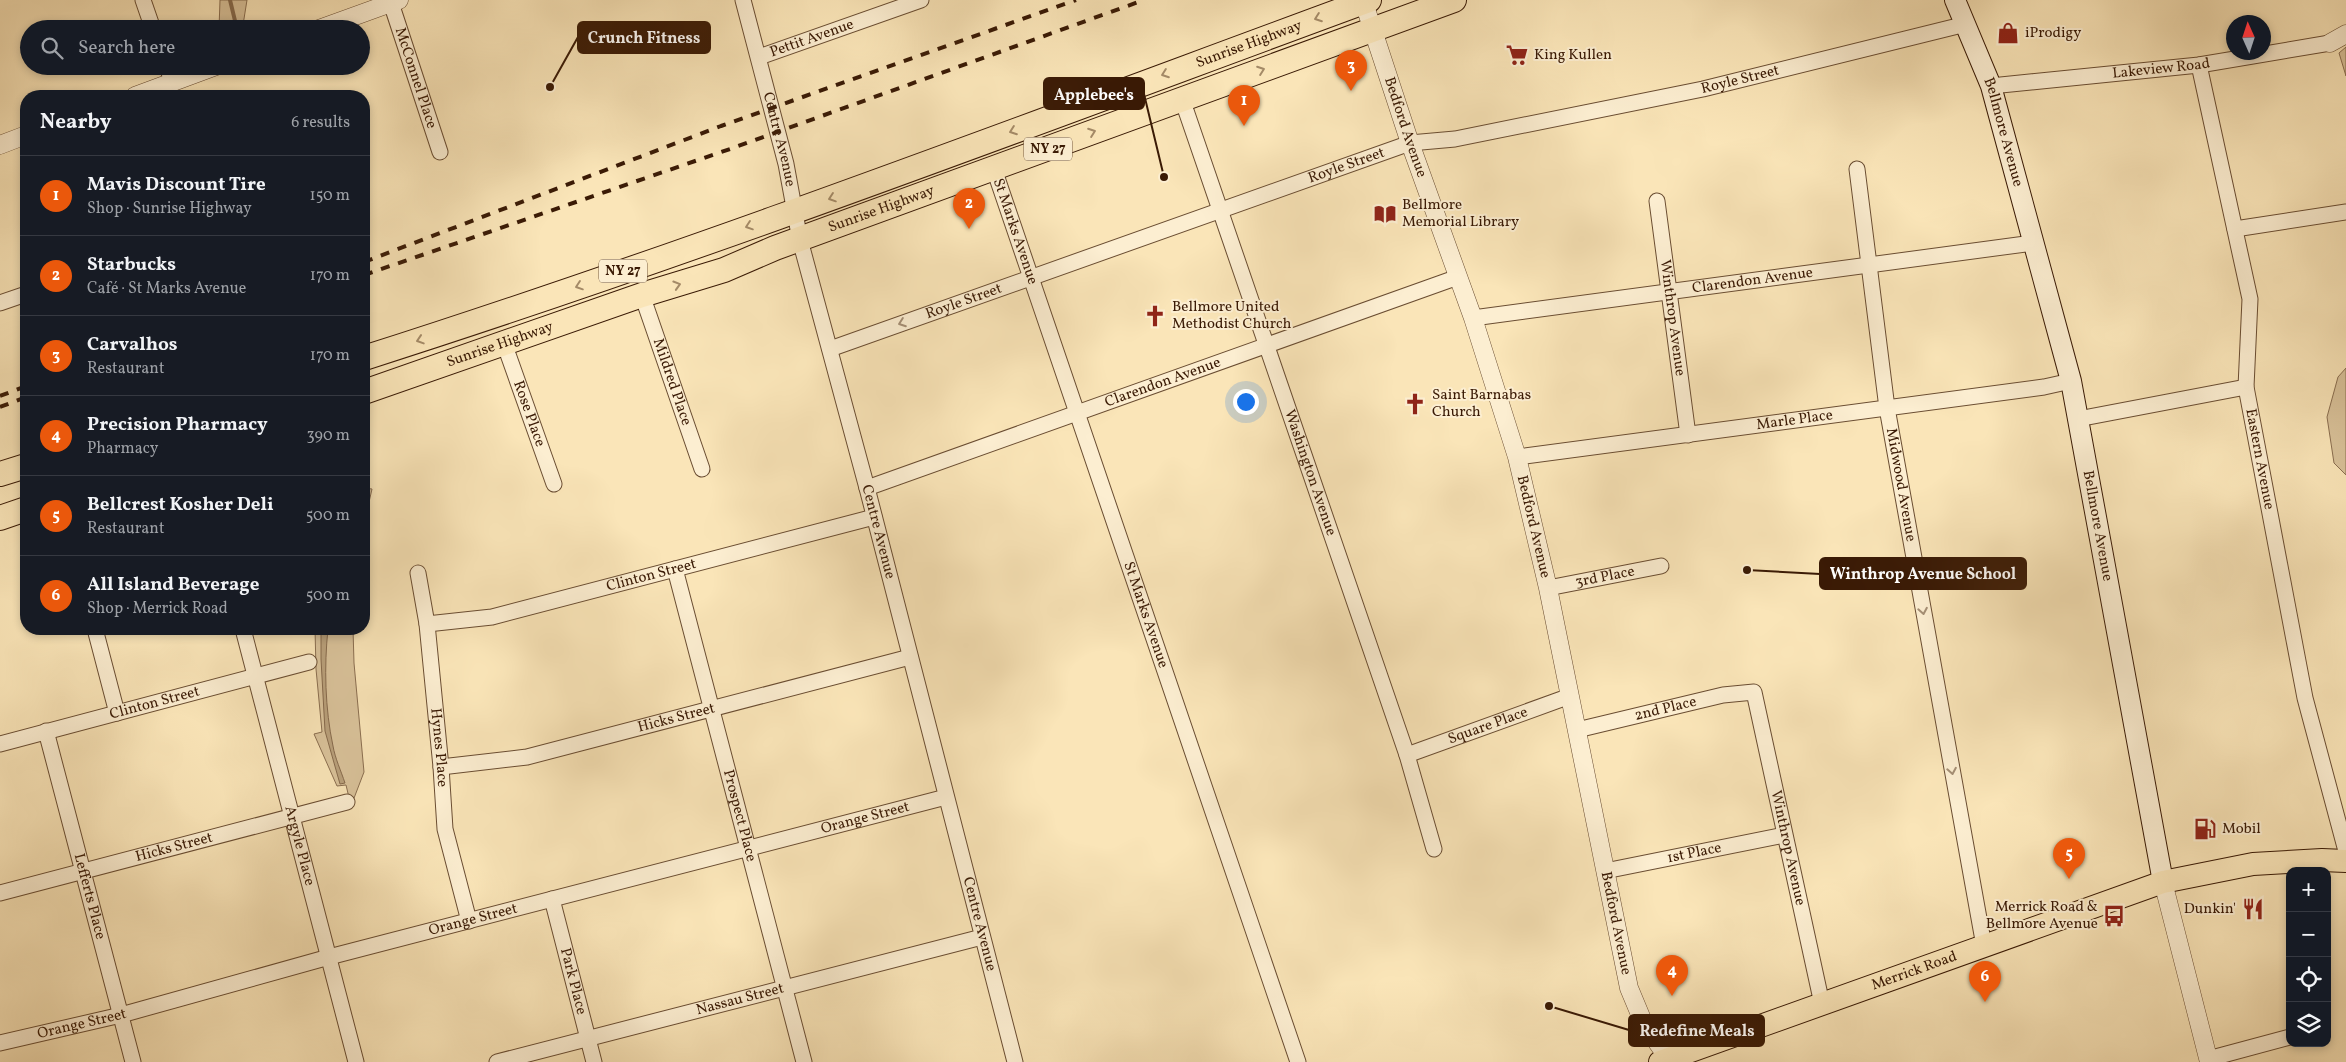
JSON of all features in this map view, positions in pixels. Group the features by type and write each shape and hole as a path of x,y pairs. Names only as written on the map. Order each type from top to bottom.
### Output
{"highway":[{"name":"Sunrise Highway","path":"370,390 642,295 724,270 800,240 1454,0"},
{"name":"Sunrise Highway","path":"370,356 499,315 869,185 1365,1"},
{"path":"0,474 20,468"},
{"path":"0,518 20,511"}],"main road":[{"name":"Bellmore Avenue","path":"1954,0 1966,24 1991,86 2071,381 2164,882"},
{"name":"Merrick Road","path":"1667,1061 2164,882 2253,864 2322,860 2346,861"}],"street":[{"path":"143,0 151,20"},
{"name":"Centre Avenue","path":"743,0 786,164 800,240 867,488 1015,1062"},
{"name":"Pettit Avenue","path":"759,57 921,0"},
{"name":"Bedford Avenue","path":"1365,1 1410,143 1473,318 1517,457 1548,588 1629,988 1644,1024 1667,1061"},
{"path":"344,20 395,2"},
{"name":"McConnel Place","path":"395,2 440,152"},
{"name":"Royle Street","path":"830,349 1410,143 1455,139 1703,89 1966,24"},
{"path":"2330,43 2346,34"},
{"name":"Lakeview Road","path":"1991,86 2199,65 2330,43"},
{"name":"Eastern Avenue","path":"2199,65 2250,299 2246,387 2305,698 2346,851"},
{"path":"148,90 189,75"},
{"name":"Washington Avenue","path":"1182,99 1407,754 1434,849"},
{"path":"0,145 20,138"},
{"name":"Midwood Avenue","path":"1857,168 1887,408 1984,946"},
{"name":"St Marks Avenue","path":"994,169 1298,1062"},
{"name":"Winthrop Avenue","path":"1657,201 1688,434"},
{"path":"2235,229 2346,212"},
{"name":"Clarendon Avenue","path":"1473,318 2033,243"},
{"name":"Clarendon Avenue","path":"867,488 1458,277"},
{"name":"Mildred Place","path":"642,295 702,469"},
{"path":"0,303 20,296"},
{"name":"Rose Place","path":"504,343 554,484"},
{"name":"Marle Place","path":"1517,457 2044,387 2071,381"},
{"path":"2078,419 2246,387"},
{"name":"Clinton Street","path":"427,624 492,618 874,517"},
{"name":"3rd Place","path":"1548,588 1661,566"},
{"name":"Prospect Place","path":"675,569 804,1062"},
{"name":"Hynes Place","path":"418,573 427,624 445,829 469,921"},
{"path":"97,635 117,713"},
{"name":"Argyle Place","path":"246,635 356,1062"},
{"name":"Hicks Street","path":"441,767 527,757 910,657"},
{"name":"Clinton Street","path":"0,744 309,662"},
{"name":"Winthrop Avenue","path":"1754,692 1822,1004"},
{"name":"2nd Place","path":"1577,730 1723,695 1754,692"},
{"name":"Square Place","path":"1407,754 1570,696"},
{"name":"Lefferts Place","path":"46,731 133,1062"},
{"name":"Orange Street","path":"0,1043 121,1015 329,957 946,797"},
{"name":"Hicks Street","path":"0,893 347,802"},
{"name":"1st Place","path":"1606,871 1784,835"},
{"name":"Bellmore Avenue","path":"2164,882 2208,1061"},
{"name":"Park Place","path":"552,900 594,1062"},
{"name":"Nassau Street","path":"497,1062 982,937"},
{"path":"2208,1061 2286,1039"}],"shaded area":[{"path":"220,0 247,0 244,20 219,20"},
{"path":"2346,47 2346,76 2339,53"},
{"path":"2346,368 2346,475 2334,463 2327,417 2338,377"},
{"path":"315,635 353,635 364,772 351,806 346,785 337,786 314,734 322,732 316,669"},
{"path":"321,635 328,635 327,702 334,751 345,783 340,784 325,731"}],"waterway":[{"path":"230,0 235,20"}],"railway":[{"path":"370,260 721,126 1076,0"},
{"path":"370,273 730,149 1144,0"},
{"path":"0,396 20,388"},
{"path":"0,407 20,399"}],"place":[{"name":"iProdigy","path":"2008,33"},
{"name":"King Kullen","path":"1517,55"},
{"name":"Crunch Fitness","path":"550,87"},
{"name":"Carvalhos","path":"1351,91"},
{"name":"Mavis Discount Tire","path":"1244,126"},
{"name":"Applebee's","path":"1164,177"},
{"name":"Bellmore Memorial Library","path":"1385,214"},
{"name":"Starbucks","path":"969,229"},
{"name":"Bellmore United Methodist Church","path":"1155,316"},
{"name":"Saint Barnabas Church","path":"1415,404"},
{"name":"Winthrop Avenue School","path":"1747,570"},
{"name":"Mobil","path":"2205,829"},
{"name":"Bellcrest Kosher Deli","path":"2069,879"},
{"name":"Dunkin'","path":"2253,909"},
{"name":"Merrick Road & Bellmore Avenue","path":"2114,916"},
{"name":"Precision Pharmacy","path":"1672,996"},
{"name":"All Island Beverage","path":"1985,1002"},
{"name":"Redefine Meals","path":"1549,1006"}]}
